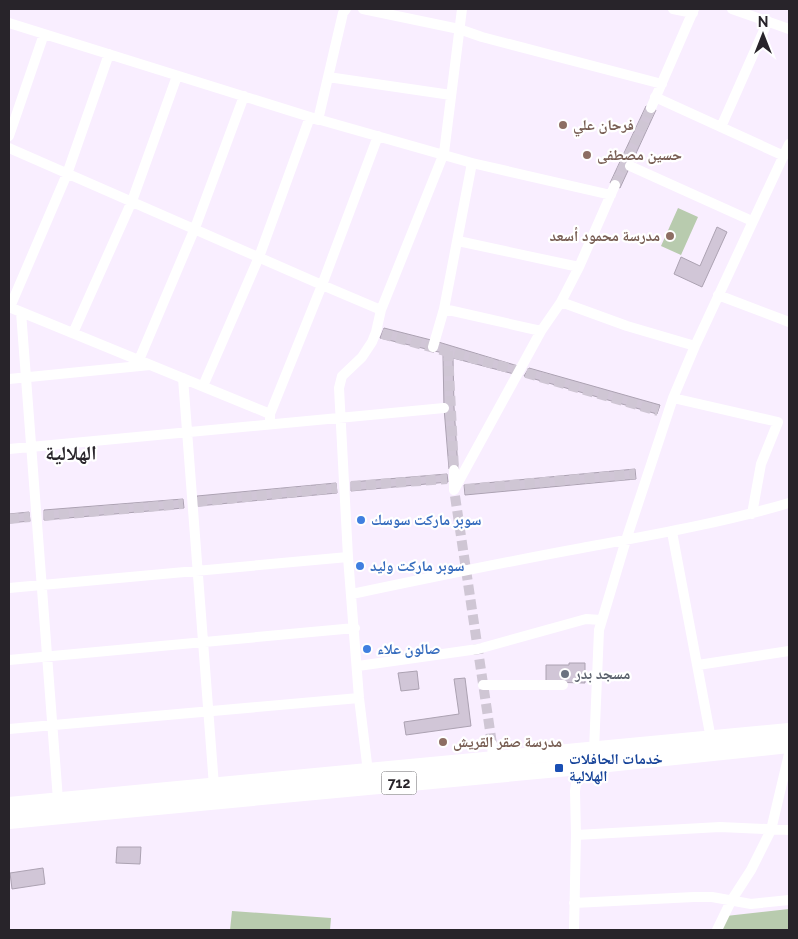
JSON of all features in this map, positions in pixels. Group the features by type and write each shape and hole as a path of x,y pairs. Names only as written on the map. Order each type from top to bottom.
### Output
{"main road":[{"name":"712","path":"9,821 577,758 710,739 789,731"},
{"name":"712","path":"9,804 368,772 492,751 577,758 789,745"}],"street":[{"path":"203,386 259,258 314,118 328,77 343,13 346,9"},
{"path":"362,9 459,29 482,37 662,84"},
{"path":"368,772 359,698 348,557 339,388 342,376 367,351 379,333 382,310 444,153 462,9"},
{"path":"651,108 694,11 673,9"},
{"path":"732,9 789,29"},
{"path":"721,127 768,21"},
{"path":"9,23 314,118 444,153 472,163 613,190 579,267 561,302 541,331 458,492 452,476"},
{"path":"9,136 44,34"},
{"path":"109,54 67,174 9,307 203,386 270,418"},
{"path":"73,333 132,201 177,76"},
{"path":"328,77 451,94"},
{"path":"139,360 195,228 244,96"},
{"path":"655,97 784,156"},
{"path":"270,418 378,136"},
{"path":"574,930 577,758 600,620 646,477 663,412 673,398 718,295 789,144"},
{"path":"9,148 382,310"},
{"path":"433,347 444,309 472,163"},
{"path":"630,166 752,221"},
{"path":"458,241 579,267"},
{"path":"718,295 789,322"},
{"path":"561,302 627,326 695,346"},
{"path":"444,309 541,331"},
{"path":"21,312 58,800"},
{"path":"9,379 151,365"},
{"path":"183,378 196,571 214,786"},
{"path":"673,398 778,422 761,464 752,514"},
{"path":"9,449 186,432 270,418 340,417 444,408"},
{"path":"635,474 646,477"},
{"path":"352,594 465,570 672,532 752,514 789,503"},
{"path":"672,532 698,665 710,739"},
{"path":"9,588 348,557"},
{"path":"358,666 478,649 586,619 600,620"},
{"path":"9,660 355,628"},
{"path":"698,665 789,651"},
{"path":"483,685 563,685"},
{"path":"9,729 359,698"},
{"path":"717,930 771,830 789,754"},
{"path":"576,835 714,827 789,830"},
{"path":"574,903 694,897 751,904 789,900"}],"green space":[{"path":"678,208 698,217 681,255 661,246"},
{"path":"789,909 789,930 722,930 726,916"},
{"path":"232,911 331,918 330,930 230,930"}],"building":[{"path":"646,106 656,110 620,188 610,183"},
{"path":"717,227 727,232 702,287 674,274 681,257 700,266"},
{"path":"384,328 518,366 514,374 443,357 443,353 380,338"},
{"path":"443,357 453,358 458,469 449,469 444,408"},
{"path":"529,368 660,405 657,414 524,376"},
{"path":"635,469 636,479 465,495 464,485"},
{"path":"447,474 448,482 351,491 351,482"},
{"path":"336,483 337,493 198,506 197,496"},
{"path":"183,499 184,508 44,520 44,510"},
{"path":"29,512 30,521 9,523 9,514"},
{"name":"مسجد بدر","path":"569,663 585,663 585,683 546,682 546,665 569,665"},
{"path":"417,671 419,689 401,691 398,673"},
{"path":"465,678 471,726 406,735 404,722 459,714 454,679"},
{"path":"117,847 141,847 140,864 116,863"},
{"path":"43,868 45,884 12,889 10,873"}],"tunnel":[{"path":"615,185 651,108"},
{"path":"382,334 516,370"},
{"path":"448,351 454,470"},
{"path":"526,373 658,411"},
{"path":"465,489 635,474"},
{"path":"351,486 447,479"},
{"path":"197,502 337,488"},
{"path":"455,496 492,744"},
{"path":"44,516 183,504"},
{"path":"9,519 30,517"}],"place":[{"name":"فرحان علي","path":"563,125"},
{"name":"حسين مصطفى","path":"587,155"},
{"name":"مدرسة محمود أسعد","path":"670,236"},
{"name":"سوبر ماركت سوسك","path":"361,520"},
{"name":"سوبر ماركت وليد","path":"360,566"},
{"name":"صالون علاء","path":"367,649"},
{"name":"مسجد بدر","path":"565,674"},
{"name":"مدرسة صقر القريش","path":"443,742"},
{"name":"خدمات الحافلات الهلالية","path":"559,768"}],"district":[{"name":"الهلالية","path":"71,453"}]}
